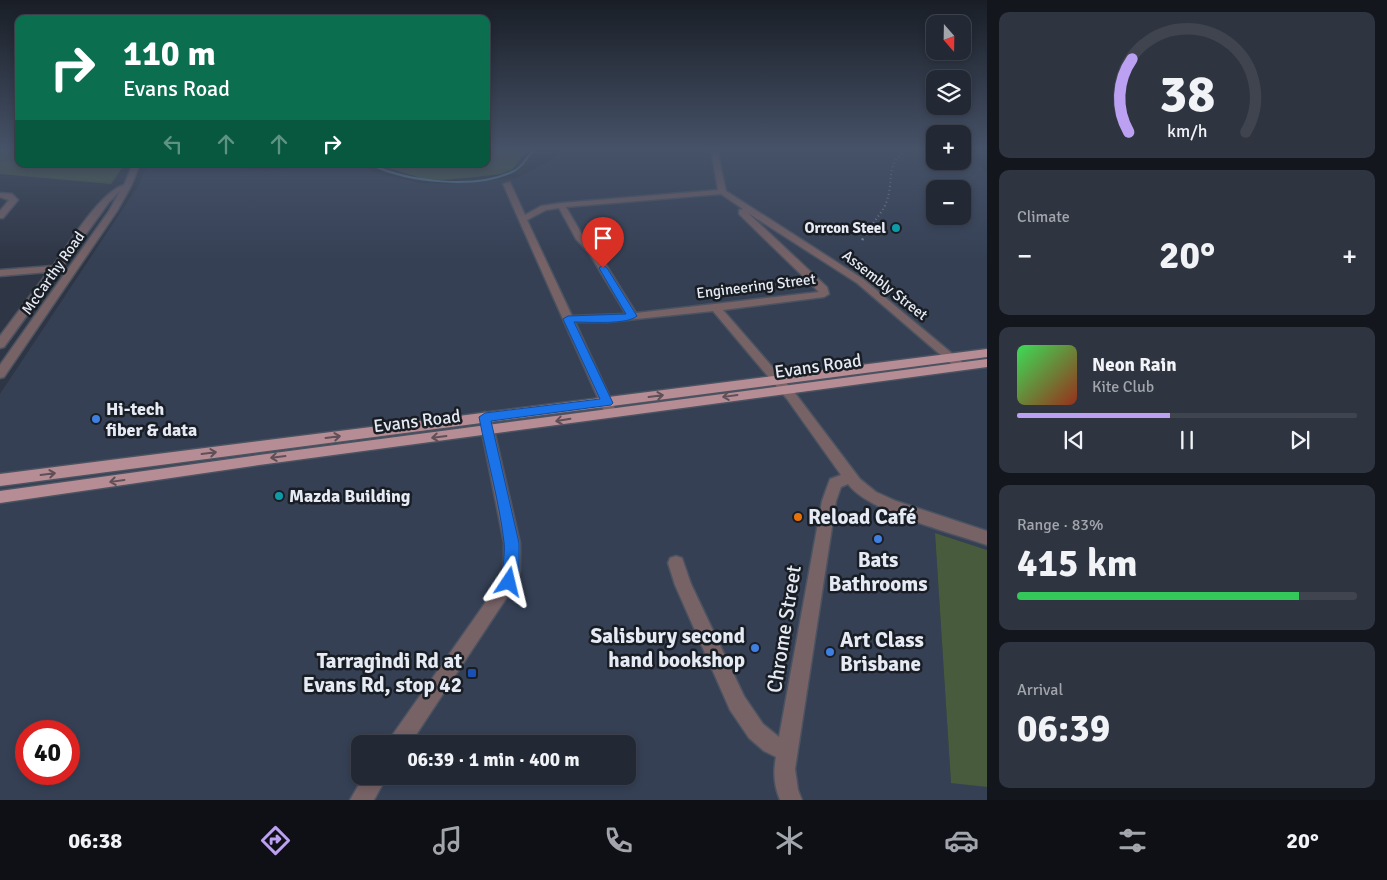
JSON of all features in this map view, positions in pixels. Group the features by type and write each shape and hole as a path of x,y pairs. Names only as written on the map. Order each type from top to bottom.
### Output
{"main road":[{"name":"Evans Road","path":"0,480 486,424 780,385 951,357 987,353"},
{"name":"Evans Road","path":"780,385 987,362"},
{"name":"Evans Road","path":"0,498 486,424"}],"street":[{"name":"McCarthy Road","path":"0,344 106,200 115,191 126,186"},
{"name":"McCarthy Road","path":"0,374 76,267 127,186"},
{"path":"509,186 609,408"},
{"path":"523,219 544,208 561,205 722,192 721,186"},
{"name":"Assembly Street","path":"722,192 860,281 961,366"},
{"path":"0,195 10,196 14,200 0,216"},
{"path":"561,205 580,239 593,251 633,316"},
{"name":"Engineering Street","path":"568,319 608,319 716,308 820,295 825,292 742,212 750,210"},
{"path":"0,273 76,267"},
{"path":"716,308 780,385 862,490 878,501 987,538"},
{"path":"404,735 509,582 512,570 512,543 486,424"},
{"name":"Chrome Street","path":"791,800 787,791 784,769 828,502 835,483 850,477"},
{"path":"676,562 682,585 737,703 756,731 771,744 787,752"},
{"path":"361,800 371,785"}],"shaded area":[{"path":"138,186 926,186 926,225 971,225 971,186 987,186 987,550 935,533 951,782 987,787 987,800 0,800 0,394"}],"green space":[{"path":"935,533 987,550 987,787 951,783"}],"railway":[{"path":"871,226 886,203 890,186"},
{"path":"862,240 872,225"}],"place":[{"name":"Orrcon Steel","path":"896,228"},
{"name":"Hi-tech fiber & data","path":"96,419"},
{"name":"Mazda Building","path":"279,496"},
{"name":"Reload Café","path":"798,517"},
{"name":"Bats Bathrooms","path":"878,539"},
{"name":"Salisbury second hand bookshop","path":"755,648"},
{"name":"Art Class Brisbane","path":"830,652"},
{"name":"Tarragindi Rd at Evans Rd, stop 42","path":"472,673"}],"route":[{"path":"509,582 512,570 512,543 485,417 607,403 568,319 608,319 633,316 603,268"}]}
